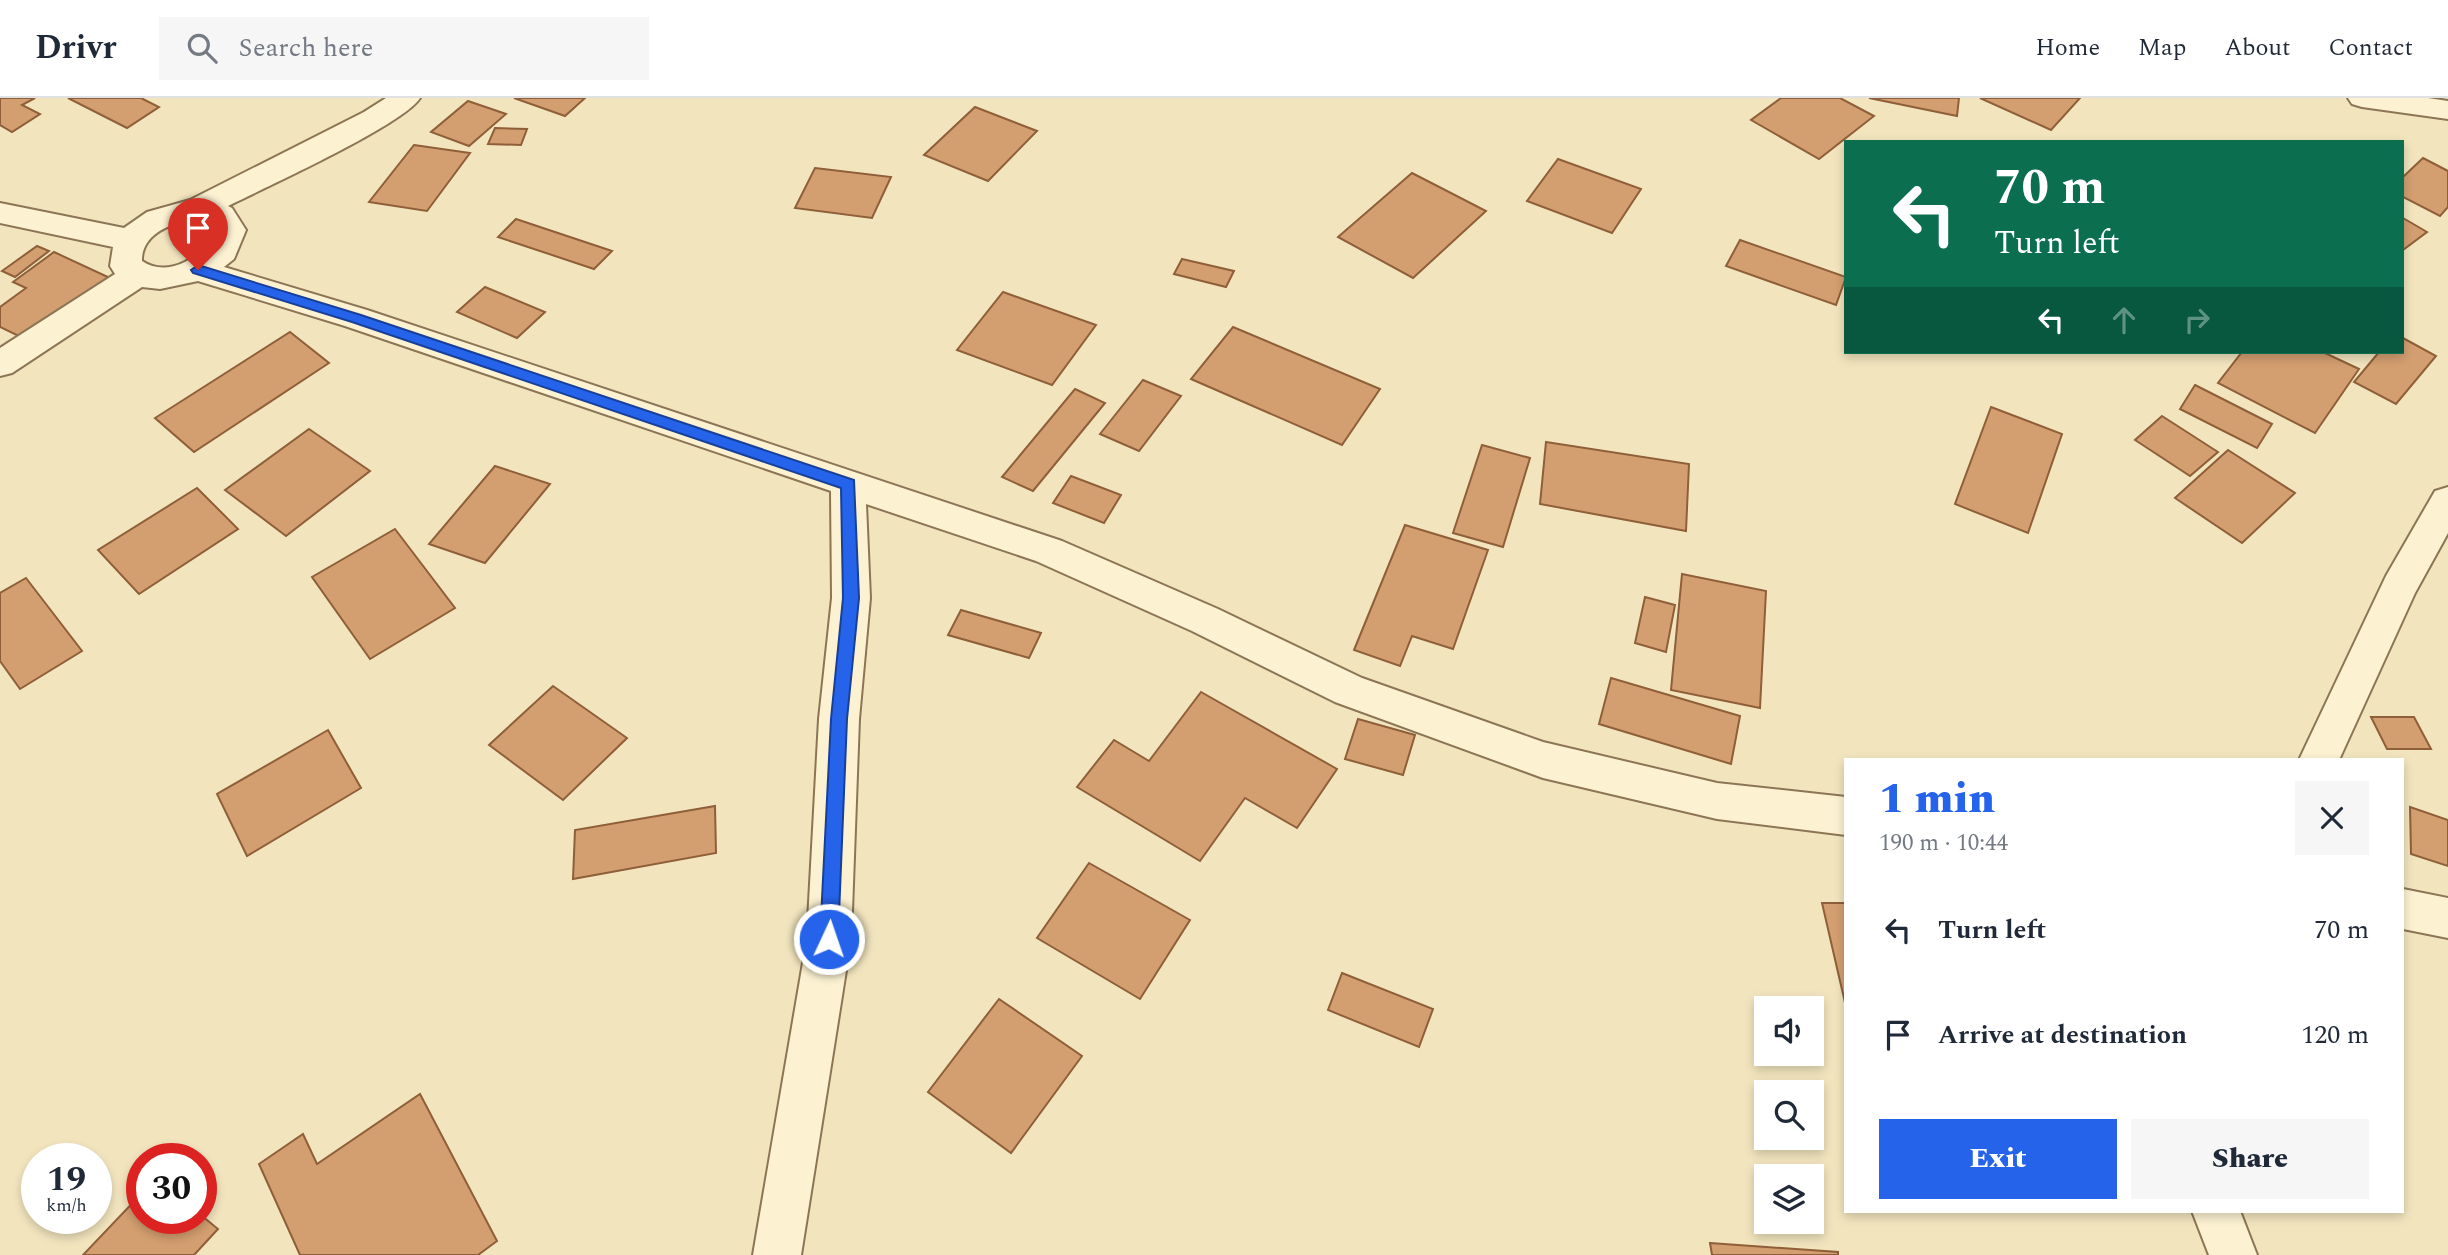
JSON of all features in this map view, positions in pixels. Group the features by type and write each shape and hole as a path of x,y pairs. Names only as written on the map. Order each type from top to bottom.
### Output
{"street":[{"path":"195,209 221,215 231,230 223,251 198,270 176,277 154,279 136,275 126,266 124,254 130,240 158,219 195,209 374,119 406,98"},
{"path":"2362,98 2448,110"},
{"path":"0,213 130,240"},
{"path":"198,270 369,323 1049,551 1205,620 1349,690 1543,760 1717,801 1844,816"},
{"path":"0,364 136,275"},
{"path":"777,1255 829,939 839,719 851,598 848,484"},
{"path":"2320,758 2399,587 2448,501"},
{"path":"2404,909 2448,918"},
{"path":"2217,1213 2233,1255"}],"building":[{"path":"0,98 35,98 22,105 40,114 12,132 0,125"},
{"path":"68,98 141,98 159,107 127,128"},
{"path":"514,98 585,98 565,116"},
{"path":"1781,98 1840,98 1874,116 1819,159 1751,120"},
{"path":"1869,98 1959,98 1957,116"},
{"path":"1980,98 2080,98 2051,130"},
{"path":"468,101 506,114 469,146 431,132"},
{"path":"975,107 1037,131 988,181 924,155"},
{"path":"495,128 527,129 521,145 488,144"},
{"path":"414,145 470,153 427,211 369,202"},
{"path":"2423,158 2448,171 2448,207 2440,216 2404,198 2404,176"},
{"path":"1558,159 1641,189 1612,233 1527,201"},
{"path":"815,168 891,177 872,218 795,208"},
{"path":"1412,173 1486,211 1413,278 1338,237"},
{"path":"516,219 612,251 594,269 498,237"},
{"path":"2404,219 2427,232 2404,249"},
{"path":"1740,240 1844,276 1844,283 1836,305 1726,266"},
{"path":"37,246 49,251 15,277 2,271"},
{"path":"54,252 110,278 27,340 0,327 0,307 26,288 13,282"},
{"path":"1182,259 1234,271 1226,287 1174,274"},
{"path":"485,287 545,312 517,338 457,312"},
{"path":"1003,292 1096,325 1052,385 957,350"},
{"path":"1233,327 1380,389 1342,445 1191,379"},
{"path":"290,332 329,363 194,452 155,418"},
{"path":"2404,339 2436,356 2396,404 2354,382 2377,354 2404,354"},
{"path":"2240,354 2327,354 2359,369 2315,433 2218,383"},
{"path":"1143,380 1181,396 1139,451 1100,434"},
{"path":"2195,385 2272,424 2257,448 2180,409"},
{"path":"1075,389 1105,403 1033,491 1002,477"},
{"path":"1991,407 2062,434 2028,533 1955,504"},
{"path":"2162,416 2218,452 2190,476 2135,440"},
{"path":"309,429 370,471 286,536 225,490"},
{"path":"1546,442 1689,464 1686,531 1540,504"},
{"path":"1482,445 1530,458 1503,547 1453,533"},
{"path":"2228,450 2295,493 2242,543 2175,498"},
{"path":"495,466 550,484 485,563 429,544"},
{"path":"1071,476 1121,495 1104,523 1053,503"},
{"path":"197,488 238,529 139,594 98,550"},
{"path":"1405,525 1488,550 1453,649 1412,636 1400,666 1354,650"},
{"path":"395,529 455,608 370,659 312,577"},
{"path":"1682,574 1766,591 1760,708 1671,690"},
{"path":"26,578 82,651 20,689 0,661 0,593"},
{"path":"1645,597 1675,605 1666,652 1635,643"},
{"path":"961,610 1041,633 1029,658 948,635"},
{"path":"1611,678 1740,716 1731,764 1599,724"},
{"path":"553,686 627,738 563,800 489,745"},
{"path":"1201,692 1337,769 1297,828 1245,798 1200,861 1077,787 1114,740 1149,761"},
{"path":"2371,717 2414,717 2431,749 2387,749"},
{"path":"1358,719 1415,735 1403,775 1345,759"},
{"path":"328,730 361,788 247,856 217,794"},
{"path":"715,806 716,853 573,879 575,830"},
{"path":"2410,807 2448,820 2448,866 2411,854"},
{"path":"1089,863 1190,920 1140,999 1037,938"},
{"path":"1822,903 1844,903 1844,998"},
{"path":"1342,973 1433,1009 1419,1047 1328,1010"},
{"path":"999,999 1082,1056 1011,1153 928,1092"},
{"path":"420,1094 497,1241 478,1255 300,1255 259,1164 303,1134 317,1164"},
{"path":"126,1210 126,1234 213,1234 194,1255 83,1255 103,1234 112,1234 112,1225"},
{"path":"1710,1243 1838,1252 1838,1255 1712,1255"}],"route":[{"path":"198,270 356,318 677,424 848,484 851,598 839,719 829,939"}]}
